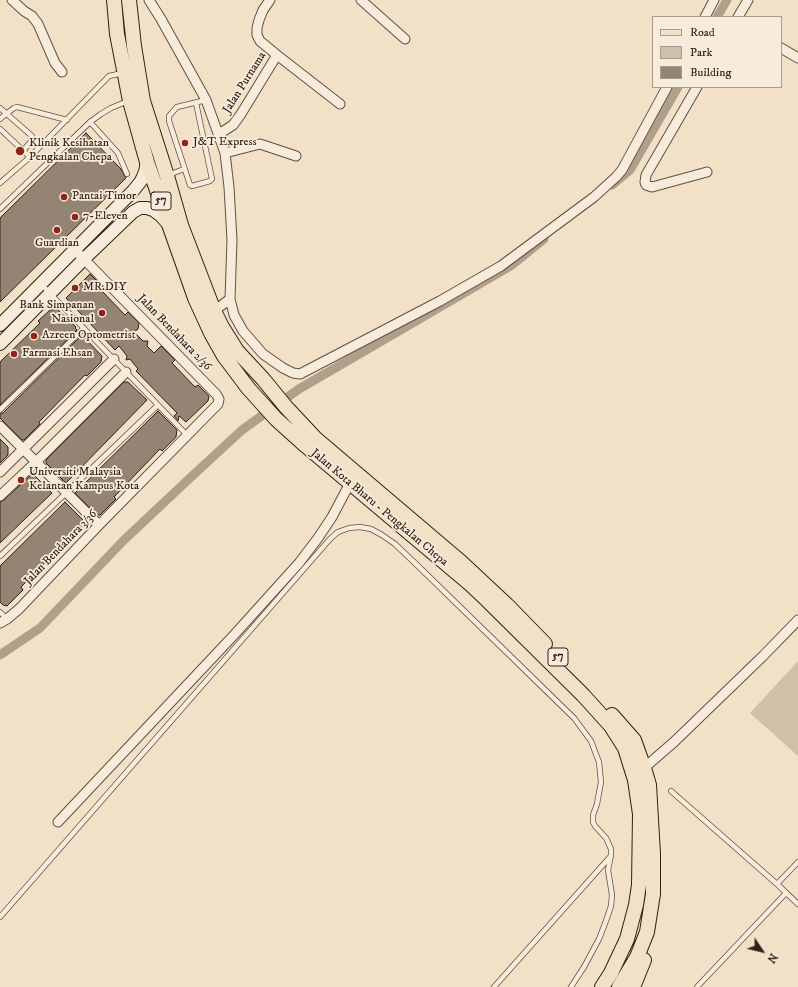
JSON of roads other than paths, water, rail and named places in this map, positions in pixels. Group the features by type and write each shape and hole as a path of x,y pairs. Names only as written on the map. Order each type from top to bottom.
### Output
{"main road":[{"name":"Jalan Kota Bharu - Pengkalan Chepa","path":"114,0 118,34 130,101 148,162 195,298 211,333 224,356 248,388 276,419 487,600 583,695 611,726 625,748 635,780 640,814 639,885 636,905 627,938 611,973 602,987"},
{"name":"Jalan Kota Bharu - Pengkalan Chepa","path":"129,0 134,46 143,101 181,225 214,311 222,328 237,351 315,438 461,562 592,691 634,740 649,785 653,854 653,894 647,932 637,957 619,987"},
{"path":"633,987 645,958 647,932"}],"street":[{"path":"12,0 32,16 38,24 55,63 62,72"},
{"path":"149,0 206,100 225,153 229,187 232,240 230,299 234,315 243,331 263,354 293,373 300,374 334,357 440,301 501,266 594,197 622,170 666,88"},
{"name":"Jalan Purnama","path":"219,134 233,125 241,114 277,54 260,41 257,35 259,20 263,10 270,0"},
{"path":"361,0 405,39"},
{"path":"706,16 714,0"},
{"path":"739,16 748,0"},
{"path":"782,49 798,58"},
{"path":"277,54 340,104"},
{"path":"696,88 646,175 645,182 646,185 652,187 707,172"},
{"path":"225,153 260,144 296,156"},
{"path":"0,325 134,191 143,177 148,162"},
{"path":"0,344 133,212 140,208 153,210 161,216 170,227"},
{"name":"Jalan Bendahara 2/36","path":"75,250 216,394 219,399 218,404 187,436"},
{"path":"214,311 230,299"},
{"path":"0,472 114,360"},
{"path":"0,496 126,372"},
{"path":"0,426 99,525"},
{"name":"Jalan Bendahara 3/36","path":"4,621 24,603 187,436"},
{"path":"13,460 25,472"},
{"path":"58,822 229,641 299,564 322,533 350,483"},
{"path":"644,768 674,742 798,620"}],"lane":[{"path":"0,184 30,157 109,76 125,73"},
{"path":"196,103 212,179 210,181 192,186 190,185 184,169 169,121 169,116 177,107 206,100"},
{"path":"0,209 90,122 111,108 130,101"},
{"path":"0,119 17,107 67,120"},
{"path":"0,108 32,136 32,140 23,151"},
{"path":"90,122 118,153 127,174"},
{"path":"0,129 30,157"},
{"path":"167,176 184,169"},
{"path":"41,284 187,436"},
{"path":"0,410 84,328"},
{"path":"0,556 158,405"},
{"path":"0,917 330,539 338,532 349,528 360,527 371,529 395,544 574,718 590,741 599,762 601,782 597,804 593,815 593,822 610,844 611,855 608,870 612,894 611,906 599,939 571,987"},
{"path":"0,612 4,621"},
{"path":"671,792 798,904"},
{"path":"494,987 611,855"},
{"path":"777,884 798,862"},
{"path":"697,987 786,893"}],"waterway":[{"path":"718,16 727,0"},
{"path":"612,185 630,170 677,88"},
{"path":"0,655 40,628 123,541 242,430 299,389 512,265 544,239"}],"place":[{"name":"J&T Express","path":"185,143"},
{"name":"Klinik Kesihatan Pengkalan Chepa","path":"20,151"},
{"name":"Pantai Timor","path":"64,197"},
{"name":"7-Eleven","path":"75,217"},
{"name":"Guardian","path":"57,230"},
{"name":"MR.DIY","path":"75,288"},
{"name":"Bank Simpanan Nasional","path":"102,313"},
{"name":"Azreen Optometrist","path":"34,336"},
{"name":"Farmasi Ehsan","path":"14,354"},
{"name":"Universiti Malaysia Kelantan Kampus Kota","path":"21,480"}]}
